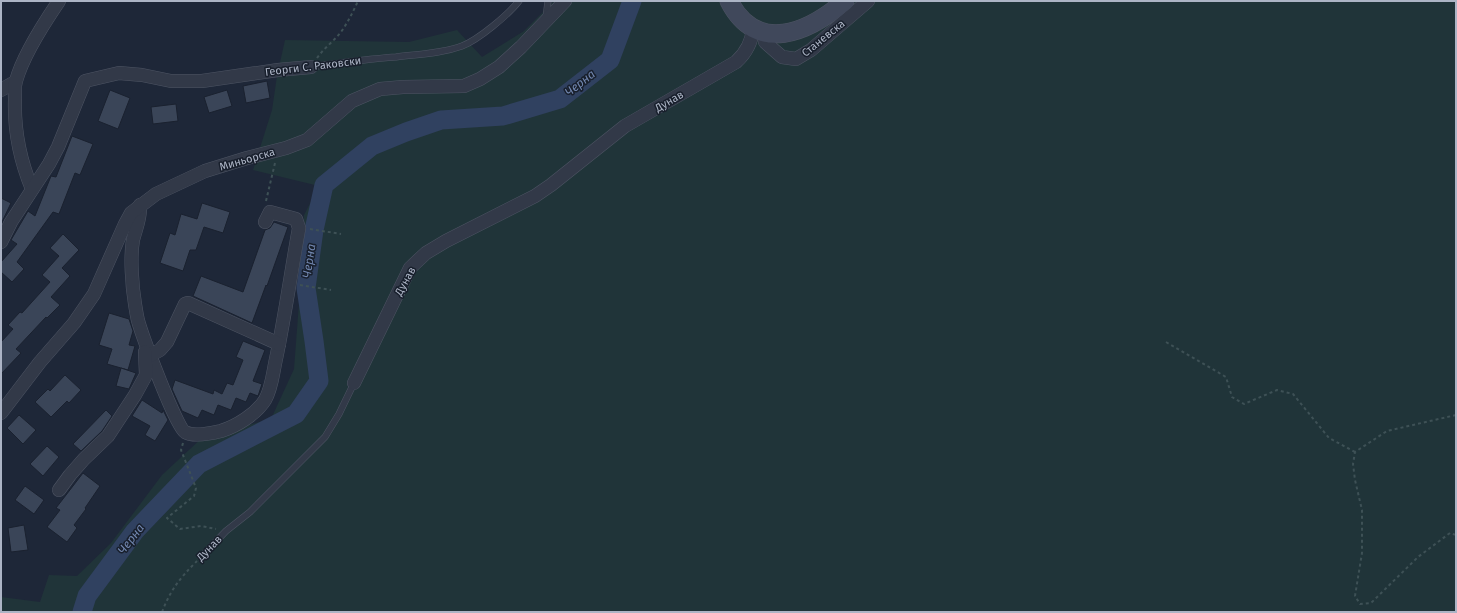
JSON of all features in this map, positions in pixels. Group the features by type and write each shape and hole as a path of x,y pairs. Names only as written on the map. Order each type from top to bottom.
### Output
{"main road":[{"path":"729,1 734,10 746,24 758,30 774,34 788,33 804,28 831,12 845,1"}],"street":[{"path":"1,242 11,222 32,188 18,149 14,116 15,82 36,38 59,1"},
{"name":"Миньорска","path":"1,413 40,362 74,323 94,294 125,224 131,213 140,205 156,194 205,171 286,148 307,140 352,101 380,89 464,86 480,79 498,67 521,47 565,1"},
{"name":"Станевска","path":"758,30 765,42 782,57 796,59 810,50 868,1"},
{"name":"Дунав","path":"354,383 410,268 426,252 534,196 551,185 625,126 736,62 743,55 758,30"},
{"name":"Георги С. Раковски","path":"32,188 49,164 58,147 85,82 118,73 142,75 171,81 202,81 278,70 311,67"},
{"path":"1,90 15,82"},
{"path":"140,205 140,217 133,241 131,258 135,302 139,323 169,402 183,430 188,434 212,433 234,426 256,410 265,399 272,377 279,344 299,228 296,219 268,217"},
{"path":"151,355 160,350 167,342 185,304 279,344"},
{"path":"59,490 84,458 108,436 142,384 146,375 145,340"}],"lane":[{"name":"Георги С. Раковски","path":"311,67 441,52 463,45 485,31 510,11 519,1"},
{"path":"546,21 548,1"},
{"name":"Дунав","path":"202,556 226,531 250,512 325,437 339,414 354,383"}],"path":[{"path":"311,67 322,51 340,33 358,1"},
{"path":"268,217 266,200 270,179 278,154 286,148"},
{"path":"299,228 341,234"},
{"path":"289,284 331,290"},
{"path":"1166,342 1226,377 1232,397 1244,404 1277,390 1294,394 1329,438 1355,452"},
{"path":"1456,415 1387,430 1355,452 1353,464 1362,510 1362,553 1355,596 1360,604 1371,603 1418,557 1450,533 1456,535"},
{"path":"181,450 196,488 194,496 167,518 180,529 201,526 226,531"},
{"name":"Дунав","path":"162,612 169,595 183,575 202,556"}],"green space":[{"path":"554,1 1456,1 1456,612 1,612 1,597 40,602 49,575 77,576 111,543 162,475 203,437 271,419 294,369 299,303 299,261 304,215 319,186 253,170 272,110 277,76 285,40 409,42 457,30 482,57 524,31"}],"building":[{"path":"267,81 270,98 246,103 243,86"},
{"path":"110,90 130,98 118,129 98,121"},
{"path":"227,90 232,106 209,113 204,97"},
{"path":"176,104 178,121 153,124 151,107"},
{"path":"72,136 93,144 80,175 75,173 59,214 53,212 17,262 24,269 12,282 1,272 1,262 17,244 11,240 28,211 35,216 51,176 56,177"},
{"path":"1,198 11,203 1,224"},
{"path":"202,203 230,212 223,233 204,227 196,250 190,250 183,271 160,263 170,233 175,235 181,214 197,219"},
{"path":"274,222 288,227 252,323 193,296 201,276 243,292 265,230 270,228"},
{"path":"63,234 79,250 62,268 70,276 51,297 60,305 47,318 46,317 16,349 21,353 1,374 1,342 13,329 8,325 20,312 22,313 50,282 42,275 59,256 50,248"},
{"path":"109,313 129,319 133,331 129,345 135,346 128,370 107,364 112,349 99,345"},
{"path":"243,341 265,350 253,381 262,384 258,396 250,393 246,402 236,398 231,410 218,405 214,415 202,410 198,418 182,411 172,389 175,380 213,394 214,390 222,394 227,383 233,385 243,360 236,357"},
{"path":"121,368 136,373 129,389 116,386"},
{"path":"65,375 81,390 69,403 67,401 51,417 35,402 48,389 50,391"},
{"path":"142,400 162,413 163,410 168,420 155,441 145,435 150,426 132,416"},
{"path":"106,410 112,416 102,431 81,451 73,444"},
{"path":"19,415 36,430 23,444 7,428"},
{"path":"47,446 59,457 43,476 30,464"},
{"path":"83,473 100,486 74,525 77,528 67,542 47,527 60,510 56,508"},
{"path":"25,486 44,500 34,514 15,500"},
{"path":"24,525 28,550 11,552 8,528"}],"waterway":[{"name":"Черна","path":"82,612 87,596 135,531 199,464 296,414 319,381 306,288 314,230 324,185 372,146 406,132 441,120 503,116 560,99 610,60 632,1"}]}
